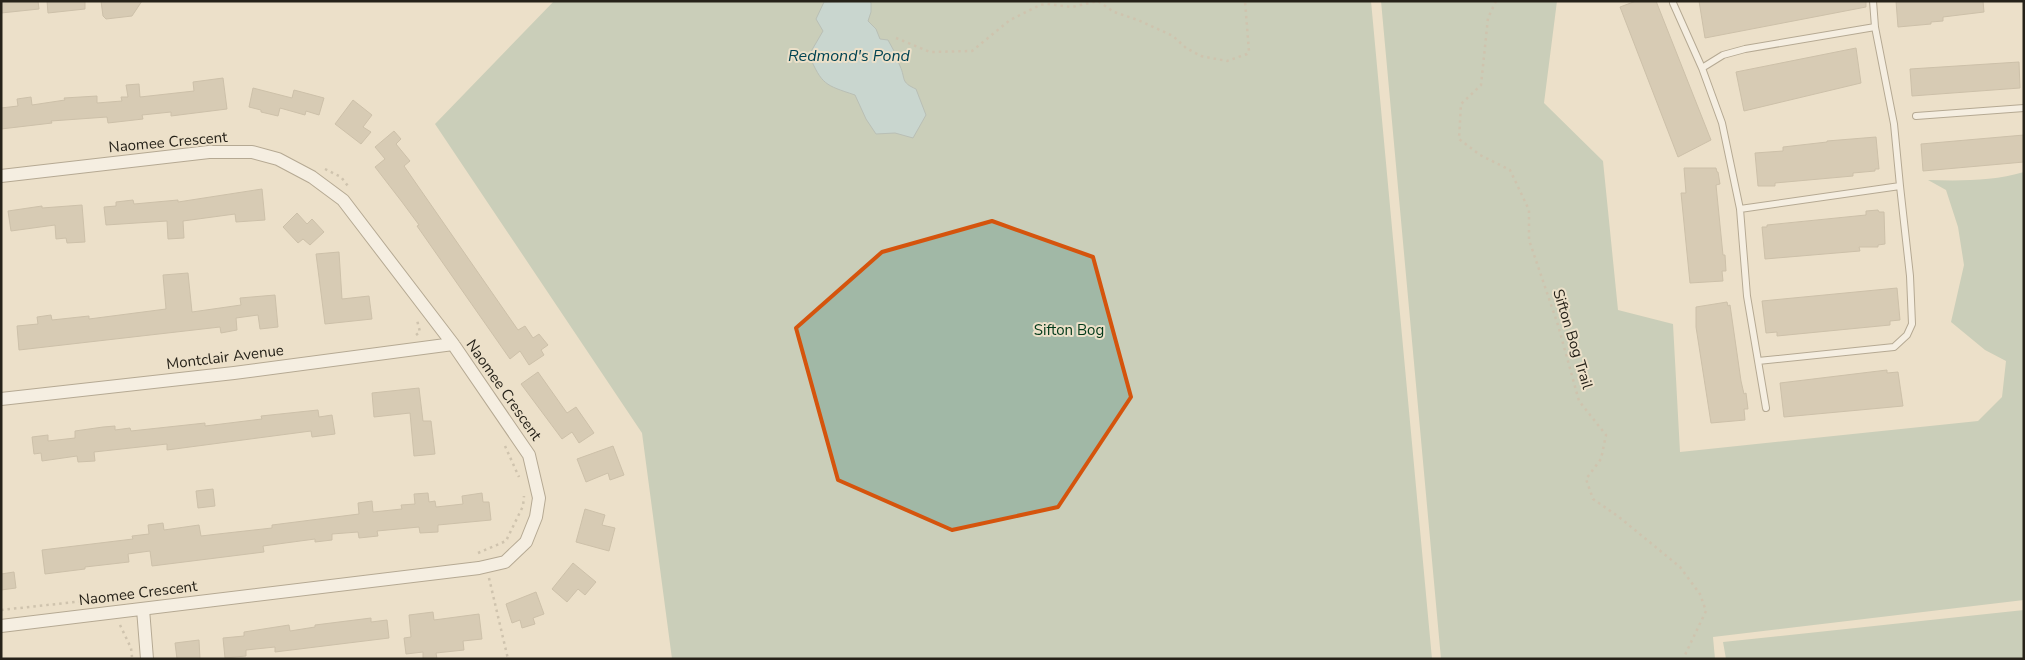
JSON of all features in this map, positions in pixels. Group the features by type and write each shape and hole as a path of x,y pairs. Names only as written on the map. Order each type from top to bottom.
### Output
{"street":[{"name":"Naomee Crescent","path":"1,176 209,152 252,152 278,159 312,177 343,200 453,344 529,455 539,498 536,517 526,542 504,562 479,568 1,626"},
{"name":"Montclair Avenue","path":"1,399 234,373 453,344"},
{"path":"143,609 147,659"}],"lane":[{"path":"1758,361 1894,347 1907,335 1912,324 1910,276 1894,124 1875,27 1873,1"},
{"path":"1673,3 1702,68 1722,123 1740,209 1747,296 1766,408"},
{"path":"1702,68 1723,55 1745,49 1875,27"},
{"path":"1916,116 2024,108"},
{"path":"1740,209 1900,186"}],"path":[{"path":"896,38 930,52 972,51 1010,20 1040,5 1072,7 1098,1 1114,12 1138,20 1173,36 1186,48 1201,56 1227,61 1249,52 1244,1"},
{"name":"Sifton Bog Trail","path":"1496,1 1488,18 1480,85 1461,104 1458,139 1480,156 1510,170 1529,210 1529,240 1558,325 1579,401 1606,435 1601,459 1586,479 1593,499 1619,517 1680,567 1700,594 1706,611 1683,659"},
{"path":"318,165 341,177 353,192"},
{"path":"410,340 420,332 416,316"},
{"path":"505,445 520,479"},
{"path":"475,555 506,541 523,506 524,487"},
{"path":"479,568 488,577 508,659"},
{"path":"1,610 107,598"}],"highlighted area":[{"path":"992,221 1093,257 1131,397 1058,507 952,530 838,480 796,328 882,252"}],"green space":[{"name":"Sifton Bog","path":"554,1 1371,1 1432,659 672,659 642,433 435,124"},
{"path":"1381,1 1557,1 1544,103 1603,161 1618,310 1673,324 1680,452 1978,421 2002,397 2006,361 1985,350 1951,322 1964,265 1958,227 1946,190 1928,180 1977,180 2024,172 2024,600 1713,637 1715,659 1441,659"},
{"path":"2024,610 2024,659 1726,659 1723,642"}],"water":[{"name":"Redmond's Pond","path":"870,1 871,12 868,21 876,29 880,39 888,40 894,51 892,55 902,70 905,82 916,89 926,115 913,138 895,133 876,134 866,119 855,95 831,86 821,78 809,55 823,31 816,19 824,2"}],"building":[{"path":"1,1 38,1 39,9 1,13"},
{"path":"47,1 85,1 85,9 48,13"},
{"path":"101,1 142,1 132,16 106,19 103,16"},
{"path":"1636,1 1656,1 1711,140 1678,157 1620,7"},
{"path":"1699,1 1866,1 1866,7 1705,38"},
{"path":"1896,1 1983,1 1984,12 1943,17 1943,21 1931,22 1931,24 1898,27"},
{"path":"1856,48 1861,83 1744,111 1736,72"},
{"path":"2019,62 2020,88 1912,96 1910,69"},
{"path":"223,78 227,109 171,116 171,112 142,115 143,119 108,123 107,117 51,121 52,123 1,129 1,108 18,106 17,99 31,97 32,105 65,100 64,98 97,96 97,103 122,101 121,97 128,97 126,85 139,84 140,97 194,91 193,82"},
{"path":"253,88 292,98 294,90 324,98 319,115 306,111 305,115 280,108 278,116 249,107"},
{"path":"353,100 372,115 363,127 371,132 361,144 335,124"},
{"path":"394,131 401,139 396,144 410,161 404,166 518,330 525,326 533,338 539,334 548,345 541,350 544,355 529,365 520,351 510,359 417,226 419,225 375,167 385,159 375,147"},
{"path":"2024,135 2024,162 1923,171 1921,144"},
{"path":"1876,137 1879,169 1875,169 1875,171 1853,173 1853,176 1775,183 1775,186 1758,186 1755,153 1783,151 1783,147 1827,141"},
{"path":"1684,168 1716,168 1718,172 1720,184 1716,185 1726,271 1722,271 1723,281 1690,283 1681,193 1686,193"},
{"path":"262,189 265,220 236,222 235,214 183,221 184,238 168,239 167,221 106,225 104,207 116,206 116,202 133,200 134,204 178,200 178,202"},
{"path":"82,205 85,242 67,243 66,238 56,239 55,225 11,231 8,211 42,206 42,208"},
{"path":"1878,210 1879,212 1884,212 1885,244 1878,245 1878,247 1859,247 1860,251 1765,259 1762,227 1866,215 1866,211"},
{"path":"297,213 307,224 312,219 324,232 310,245 303,239 298,243 283,227"},
{"path":"339,252 342,299 369,296 372,319 325,324 316,254"},
{"path":"188,273 192,312 241,305 240,298 275,295 278,327 260,329 258,315 236,318 237,330 221,333 220,327 19,350 17,326 38,324 37,317 51,315 52,320 89,316 89,319 166,309 163,275"},
{"path":"1897,288 1900,320 1890,321 1890,325 1777,336 1777,332 1766,333 1762,301"},
{"path":"1727,302 1728,306 1730,305 1741,381 1744,394 1746,393 1748,409 1744,409 1745,420 1711,423 1696,327 1696,307"},
{"path":"1887,370 1887,373 1898,372 1903,406 1784,417 1780,383"},
{"path":"538,372 567,413 576,407 594,433 579,443 572,432 562,439 521,384"},
{"path":"419,388 423,421 431,421 435,454 414,456 410,413 374,417 372,393"},
{"path":"318,410 319,417 332,415 335,434 312,437 311,431 167,450 167,444 94,452 95,461 78,462 77,456 42,461 41,453 34,454 32,437 48,435 48,441 75,438 75,431 103,427 115,426 115,430 130,428 131,431 205,423 205,426 262,419 261,416"},
{"path":"613,446 624,475 610,480 608,473 586,482 577,459"},
{"path":"213,489 215,506 198,508 196,491"},
{"path":"428,493 429,502 435,501 436,507 463,504 462,496 482,493 483,502 489,502 491,520 438,525 438,532 420,533 419,527 377,531 378,536 359,538 358,532 332,534 332,540 315,542 315,539 263,546 264,552 152,566 150,551 128,554 129,562 45,574 42,550 133,539 132,536 149,534 148,525 163,523 164,530 199,525 201,536 272,528 272,525 359,514 358,503 372,501 373,512 402,509 401,505 415,504 414,494"},
{"path":"585,509 605,515 602,525 615,528 609,551 576,542"},
{"path":"573,563 596,582 585,595 578,589 567,602 552,589"},
{"path":"14,572 16,588 1,590 1,574"},
{"path":"536,592 544,614 533,618 535,624 522,628 520,620 512,623 506,604"},
{"path":"433,612 434,620 479,614 482,639 463,641 464,650 436,653 437,659 423,659 423,652 406,654 404,638 411,637 409,615"},
{"path":"371,618 371,622 387,620 389,638 275,652 275,647 246,650 246,656 225,658 223,638 244,636 244,632 289,625 290,631 315,627 315,625"},
{"path":"199,640 200,659 177,659 175,643"}]}
